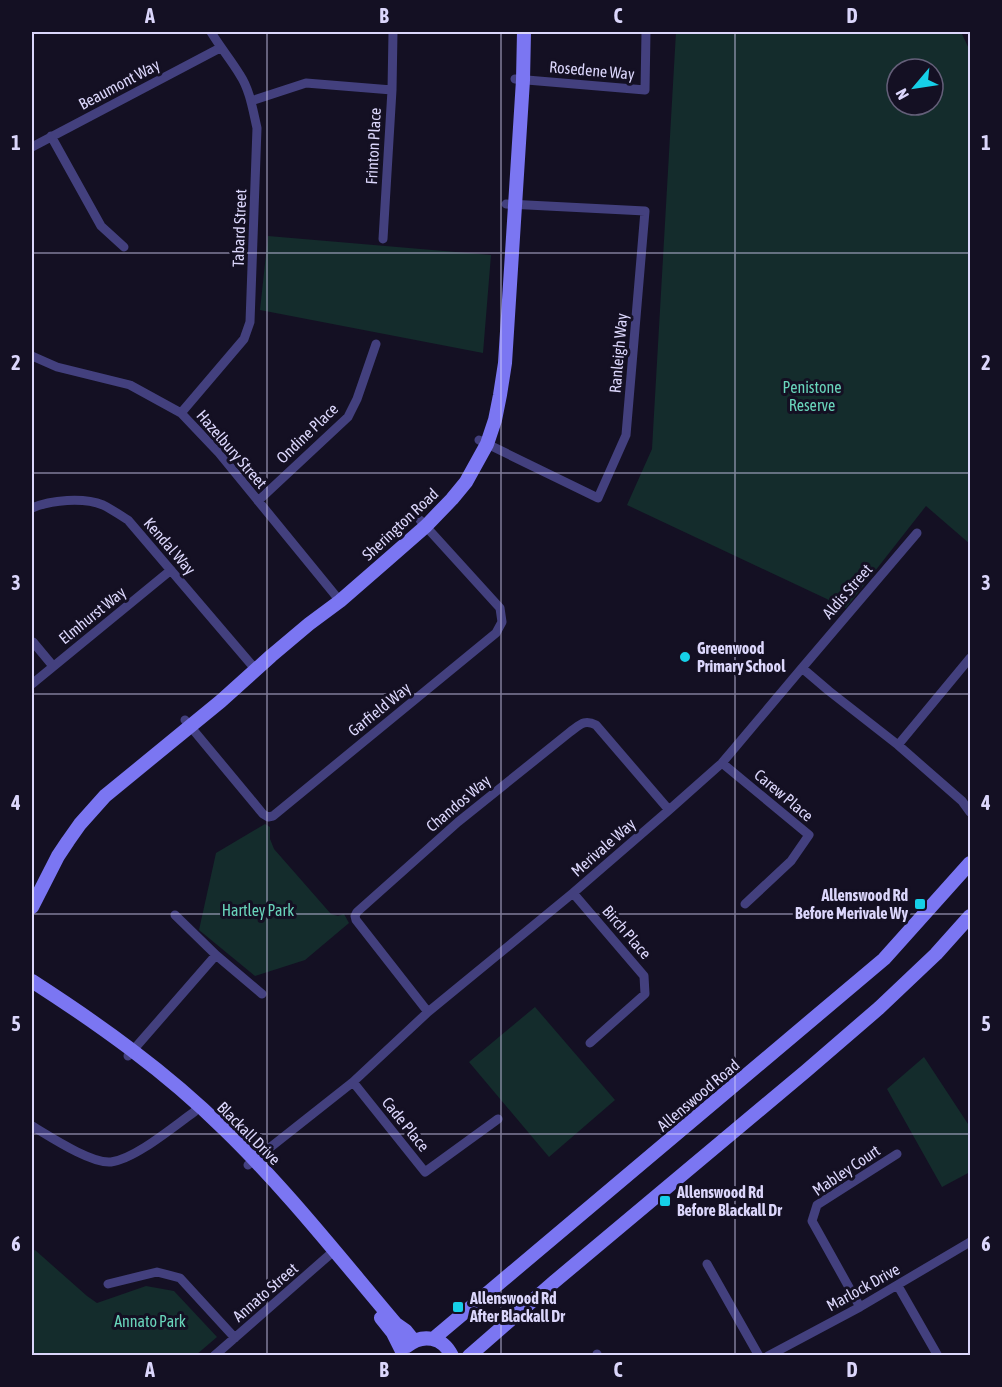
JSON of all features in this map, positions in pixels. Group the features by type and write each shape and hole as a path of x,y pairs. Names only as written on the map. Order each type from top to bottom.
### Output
{"street":[{"name":"Tabard Street","path":"181,413 244,339 250,322 257,128 251,101 241,76 211,32"},
{"path":"392,90 393,32"},
{"name":"Sherington Road","path":"516,32 519,79"},
{"name":"Sherington Road","path":"32,890 49,855 76,815 101,790 187,723 221,701 253,666 309,624 466,482 497,412 505,363 510,204 524,32"},
{"name":"Rosedene Way","path":"519,79 645,90 646,32"},
{"name":"Beaumont Way","path":"32,147 220,48"},
{"name":"Frinton Place","path":"251,101 306,83 392,90 383,238"},
{"path":"51,136 101,226 124,247"},
{"name":"Ranleigh Way","path":"483,442 598,498 626,435 645,212 510,204"},
{"name":"Ondine Place","path":"258,501 348,417 357,399 376,344"},
{"name":"Hazelbury Street","path":"32,356 57,367 130,385 181,413 219,453 337,598"},
{"name":"Kendal Way","path":"32,508 40,504 75,500 102,505 128,520 253,666"},
{"name":"Garfield Way","path":"187,723 263,814 268,817 273,816 496,633 502,622 500,608 423,523"},
{"name":"Aldis Street","path":"802,668 916,533"},
{"name":"Elmhurst Way","path":"32,684 171,570"},
{"path":"33,642 53,666"},
{"path":"898,744 970,658"},
{"path":"802,668 828,691 898,744 966,803 970,812"},
{"name":"Merivale Way","path":"251,1162 353,1082 428,1012 573,893 722,763 802,668"},
{"name":"Chandos Way","path":"428,1012 356,921 355,916 458,822 570,732 589,722 596,725 669,810"},
{"name":"Sherington Road","path":"32,907 58,856 91,810 187,723"},
{"name":"Carew Place","path":"722,763 809,835 791,861 745,904"},
{"name":"Allenswood Road","path":"433,1339 884,959 970,863"},
{"name":"Birch Place","path":"573,893 644,976 645,994 590,1043"},
{"path":"175,915 216,956 262,994"},
{"path":"469,1356 879,1008 936,954 970,916"},
{"path":"131,1053 216,956"},
{"name":"Blackall Drive","path":"32,981 77,1011 131,1053 196,1109 223,1139 251,1162 280,1199 414,1341"},
{"name":"Blackall Drive","path":"32,990 131,1053"},
{"name":"Cade Place","path":"353,1082 425,1172 498,1119"},
{"path":"32,1126 82,1155 110,1162 151,1143 196,1109"},
{"name":"Mabley Court","path":"860,1307 813,1221 817,1205 897,1154"},
{"name":"Marlock Drive","path":"768,1356 898,1286 970,1242"},
{"name":"Blackall Drive","path":"331,1253 393,1333 401,1353"},
{"name":"Annato Street","path":"214,1356 331,1253"},
{"path":"707,1264 759,1356"},
{"path":"108,1284 157,1272 180,1278 236,1338"},
{"path":"898,1286 938,1356"},
{"path":"401,1353 407,1345 421,1338 433,1339 445,1345 452,1356"}],"green space":[{"name":"Penistone Reserve","path":"676,32 961,32 970,51 970,544 926,506 846,608 627,505 652,449"},
{"path":"268,236 491,255 483,353 260,310"},
{"name":"Hartley Park","path":"265,824 270,827 270,839 274,849 331,914 338,916 344,914 349,923 305,960 255,976 199,930 216,853"},
{"path":"535,1007 615,1100 549,1157 469,1062"},
{"path":"924,1057 970,1127 970,1172 942,1187 887,1089"},
{"name":"Annato Park","path":"35,1250 97,1303 146,1286 174,1291 217,1337 196,1355 32,1355 32,1251"}],"place":[{"name":"Greenwood Primary School","path":"685,657"},
{"name":"Allenswood Rd Before Merivale Wy","path":"920,904"},
{"name":"Allenswood Rd Before Blackall Dr","path":"665,1201"},
{"name":"Allenswood Rd After Blackall Dr","path":"458,1307"}]}
